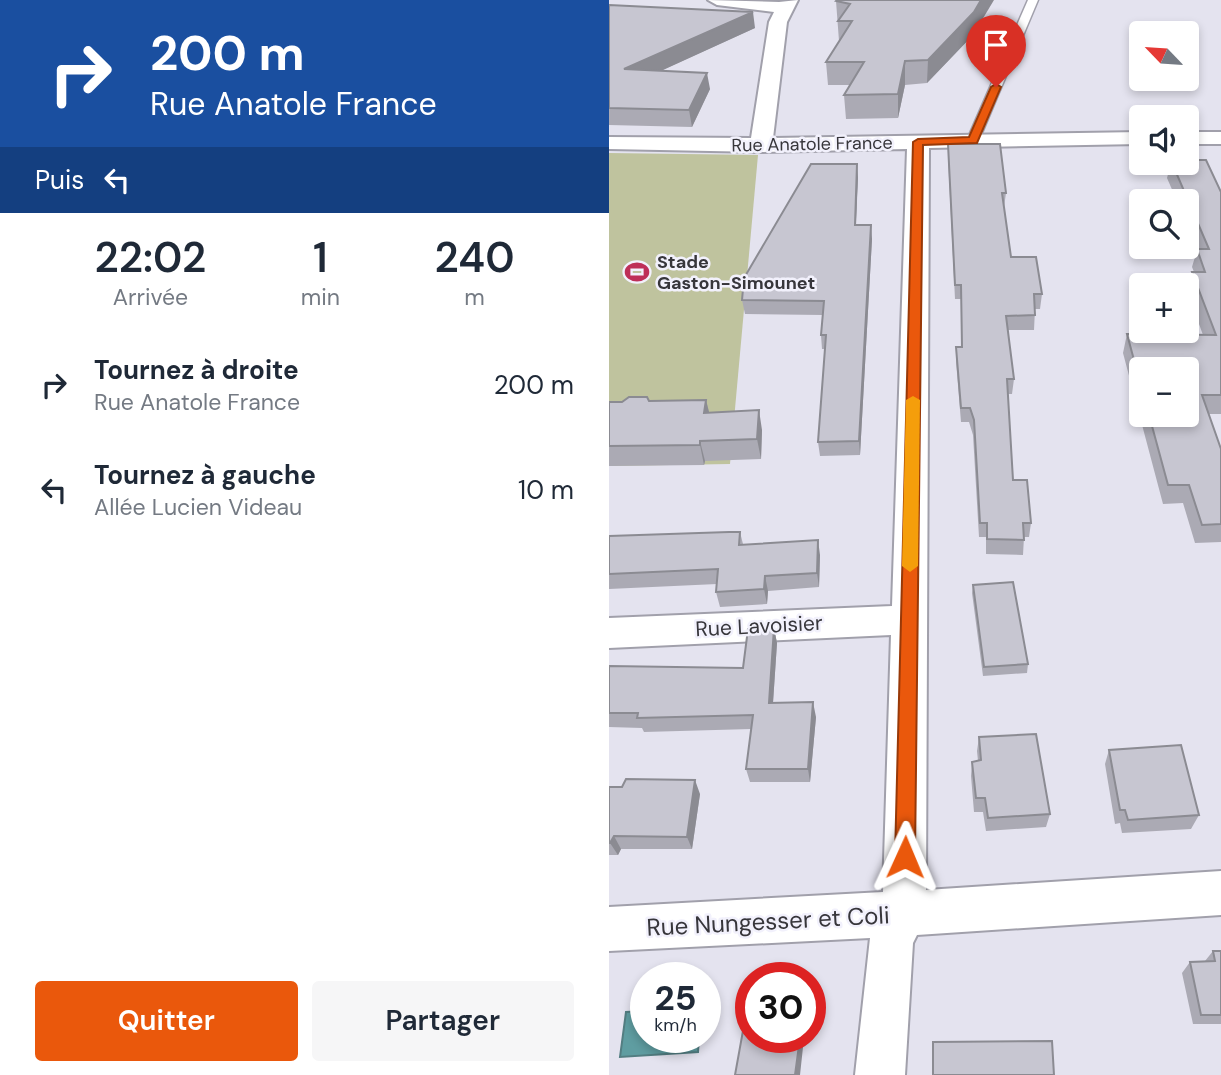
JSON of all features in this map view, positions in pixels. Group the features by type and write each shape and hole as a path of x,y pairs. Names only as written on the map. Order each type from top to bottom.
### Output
{"street":[{"path":"717,0 786,4 778,22 761,145"},
{"name":"Rue Anatole France","path":"609,143 761,145 1129,138"},
{"path":"1199,139 1220,140"},
{"path":"880,1075 891,941 904,914 918,142"},
{"name":"Rue Lavoisier","path":"609,633 909,620"},
{"name":"Rue Nungesser et Coli","path":"609,929 904,914 1221,892"}],"lane":[{"path":"973,140 1033,0"}],"green space":[{"path":"609,153 758,155 730,464 609,466"}],"water":[{"path":"626,1012 630,1012 630,1053 682,1053 620,1057"}],"building":[{"path":"837,0 981,0 974,12 928,60 905,61 898,94 844,95 864,62 826,62 852,21 838,21 850,4"},
{"path":"609,5 753,12 624,69 707,73 689,110 609,108"},
{"path":"948,144 1000,144 1006,193 1002,193 1011,257 1036,257 1042,294 1034,294 1035,315 1006,316 1014,379 1007,379 1013,480 1027,480 1031,523 1023,523 1024,540 987,539 987,523 980,523 974,420 970,408 961,408 956,347 962,347 961,285 955,285"},
{"path":"1199,160 1206,160 1221,192 1221,395 1202,395 1221,449 1221,524 1202,525 1189,485 1168,485 1152,427 1199,427 1199,357 1133,357 1129,343 1199,343 1199,335 1216,335 1199,290 1199,273 1192,272 1205,272 1199,249 1209,249 1199,226 1199,189 1183,189 1177,175 1199,175"},
{"path":"811,164 857,164 855,225 871,225 859,441 818,442 826,335 821,335 824,301 742,300 744,278"},
{"path":"629,397 647,397 649,401 706,400 704,413 759,410 757,439 700,441 700,445 609,446 609,402 622,402"},
{"path":"740,532 739,545 818,540 817,573 765,576 764,589 716,592 718,569 609,574 609,536"},
{"path":"1013,582 1028,664 984,667 973,585"},
{"path":"774,628 769,703 813,702 808,769 746,769 753,715 637,718 638,713 609,713 609,666 743,668 748,629"},
{"path":"1036,734 1050,814 988,818 985,798 976,798 972,762 981,760 979,737"},
{"path":"1181,745 1199,815 1128,820 1125,810 1120,810 1109,750"},
{"path":"626,779 695,780 687,837 614,836 609,843 609,787 622,787"},
{"path":"1213,951 1221,951 1221,1015 1201,1015 1190,962 1215,961"},
{"path":"1052,1041 1054,1075 933,1075 933,1042"},
{"path":"739,1053 798,1053 795,1075 735,1075"}],"slow traffic":[{"path":"910,566 913,400"}],"place":[{"name":"Stade Gaston-Simounet","path":"637,272"}],"route":[{"path":"905,857 918,142 973,140 996,87"}]}
